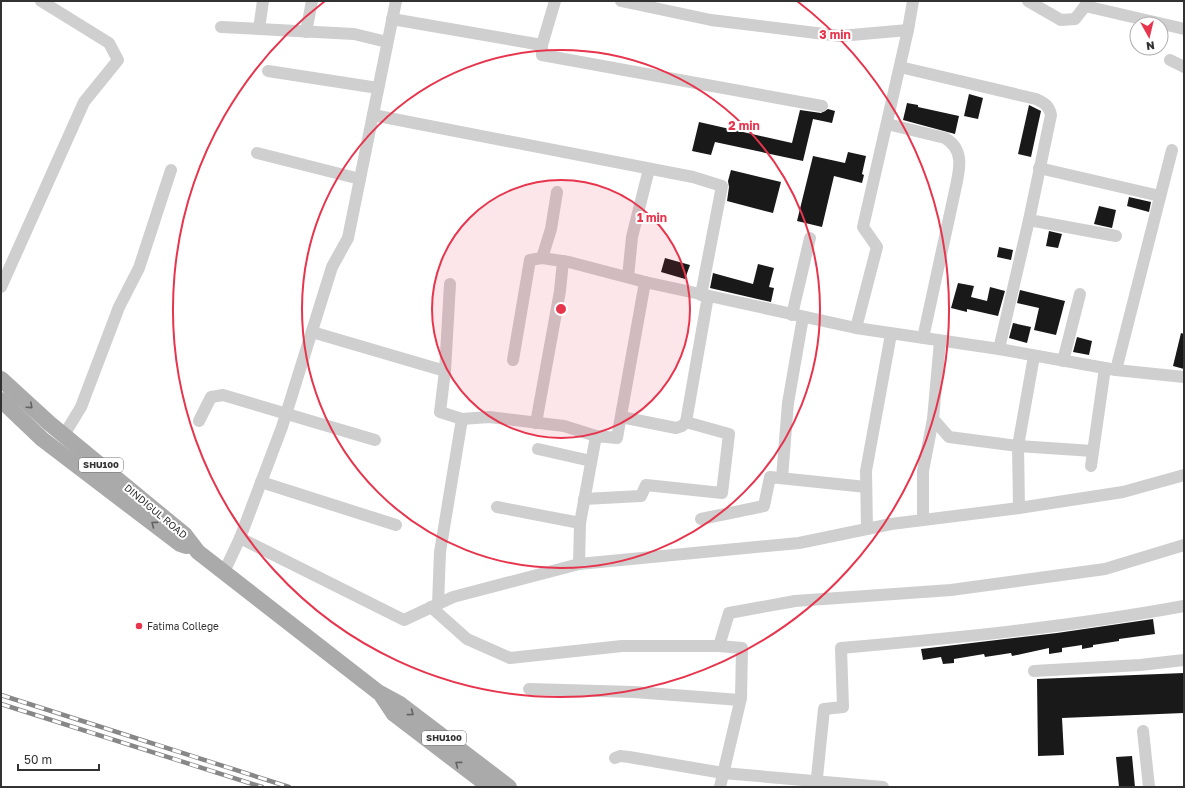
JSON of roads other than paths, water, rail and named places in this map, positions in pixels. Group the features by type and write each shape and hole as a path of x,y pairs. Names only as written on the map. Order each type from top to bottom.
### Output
{"main road":[{"name":"DINDIGUL ROAD","path":"1,379 64,435 185,534 198,552"},
{"name":"DINDIGUL ROAD","path":"1,400 42,439 180,544 198,552 378,692 400,704 509,787"},
{"name":"DINDIGUL ROAD","path":"378,692 394,714 490,787"}],"street":[{"path":"1,288 84,102 118,60 109,43 41,1"},
{"path":"259,29 263,1"},
{"path":"306,32 312,1"},
{"path":"224,572 240,538 286,413 332,267 348,238 396,1"},
{"path":"555,1 542,45 542,55 822,106"},
{"path":"621,1 711,20 840,36 908,30"},
{"path":"856,328 877,247 863,227 900,67 913,1"},
{"path":"1028,1 1060,20 1075,19 1087,3 1184,30"},
{"path":"392,20 542,45"},
{"path":"221,27 354,34 388,42"},
{"path":"1170,60 1184,67"},
{"path":"900,67 1036,99 1046,104 1050,109 1051,115 1029,220 999,349"},
{"path":"268,71 378,88"},
{"path":"373,115 693,177 722,186 686,422 682,426 676,428 621,417"},
{"path":"887,124 945,138 953,143 959,155 960,166 956,186 922,338"},
{"path":"1091,466 1110,369 1172,150"},
{"path":"257,153 360,179"},
{"path":"1039,168 1160,196"},
{"path":"628,277 632,237 649,169"},
{"path":"64,435 81,407 119,307 138,268 171,170"},
{"path":"542,258 551,229 558,192"},
{"path":"1029,220 1116,236"},
{"path":"782,478 788,403 798,316 810,238"},
{"path":"513,360 530,260 542,258 563,261 645,282 856,328 999,349 1110,369 1184,377"},
{"path":"536,423 560,291 563,261"},
{"path":"450,284 445,371 440,412 462,419 489,417 564,426 596,436 617,438 645,282"},
{"path":"1063,361 1080,294"},
{"path":"312,332 445,371"},
{"path":"867,529 866,471 891,334"},
{"path":"923,520 923,471 933,420 940,341"},
{"path":"1019,508 1018,446 1034,356"},
{"path":"199,421 211,397 218,395 229,396 375,440"},
{"path":"434,606 440,552 462,419"},
{"path":"933,420 949,437 1018,446 1093,451"},
{"path":"584,499 641,496 646,485 722,493 729,434 686,422"},
{"path":"579,564 580,523 596,436"},
{"path":"538,449 591,461"},
{"path":"240,538 404,620 453,597 579,564 799,543 867,529 923,520 1019,508 1123,492 1184,475"},
{"path":"701,519 764,506 770,477 866,486"},
{"path":"261,482 396,525"},
{"path":"497,507 580,523"},
{"path":"719,646 729,613 795,601 951,590 1105,569 1184,545"},
{"path":"434,606 466,639 510,658 622,646 719,646 742,648 740,700 720,787"},
{"path":"816,784 824,709 843,707 841,648 1025,631 1116,619 1184,606"},
{"path":"1034,672 1140,665 1184,660"},
{"path":"529,689 634,692 740,700"},
{"path":"1143,731 1149,787"},
{"path":"615,758 620,756 629,757 723,773 816,784 883,787"}],"railway":[{"path":"1,695 289,787"},
{"path":"1,704 262,787"}],"place":[{"name":"Fatima College","path":"139,626"}]}
